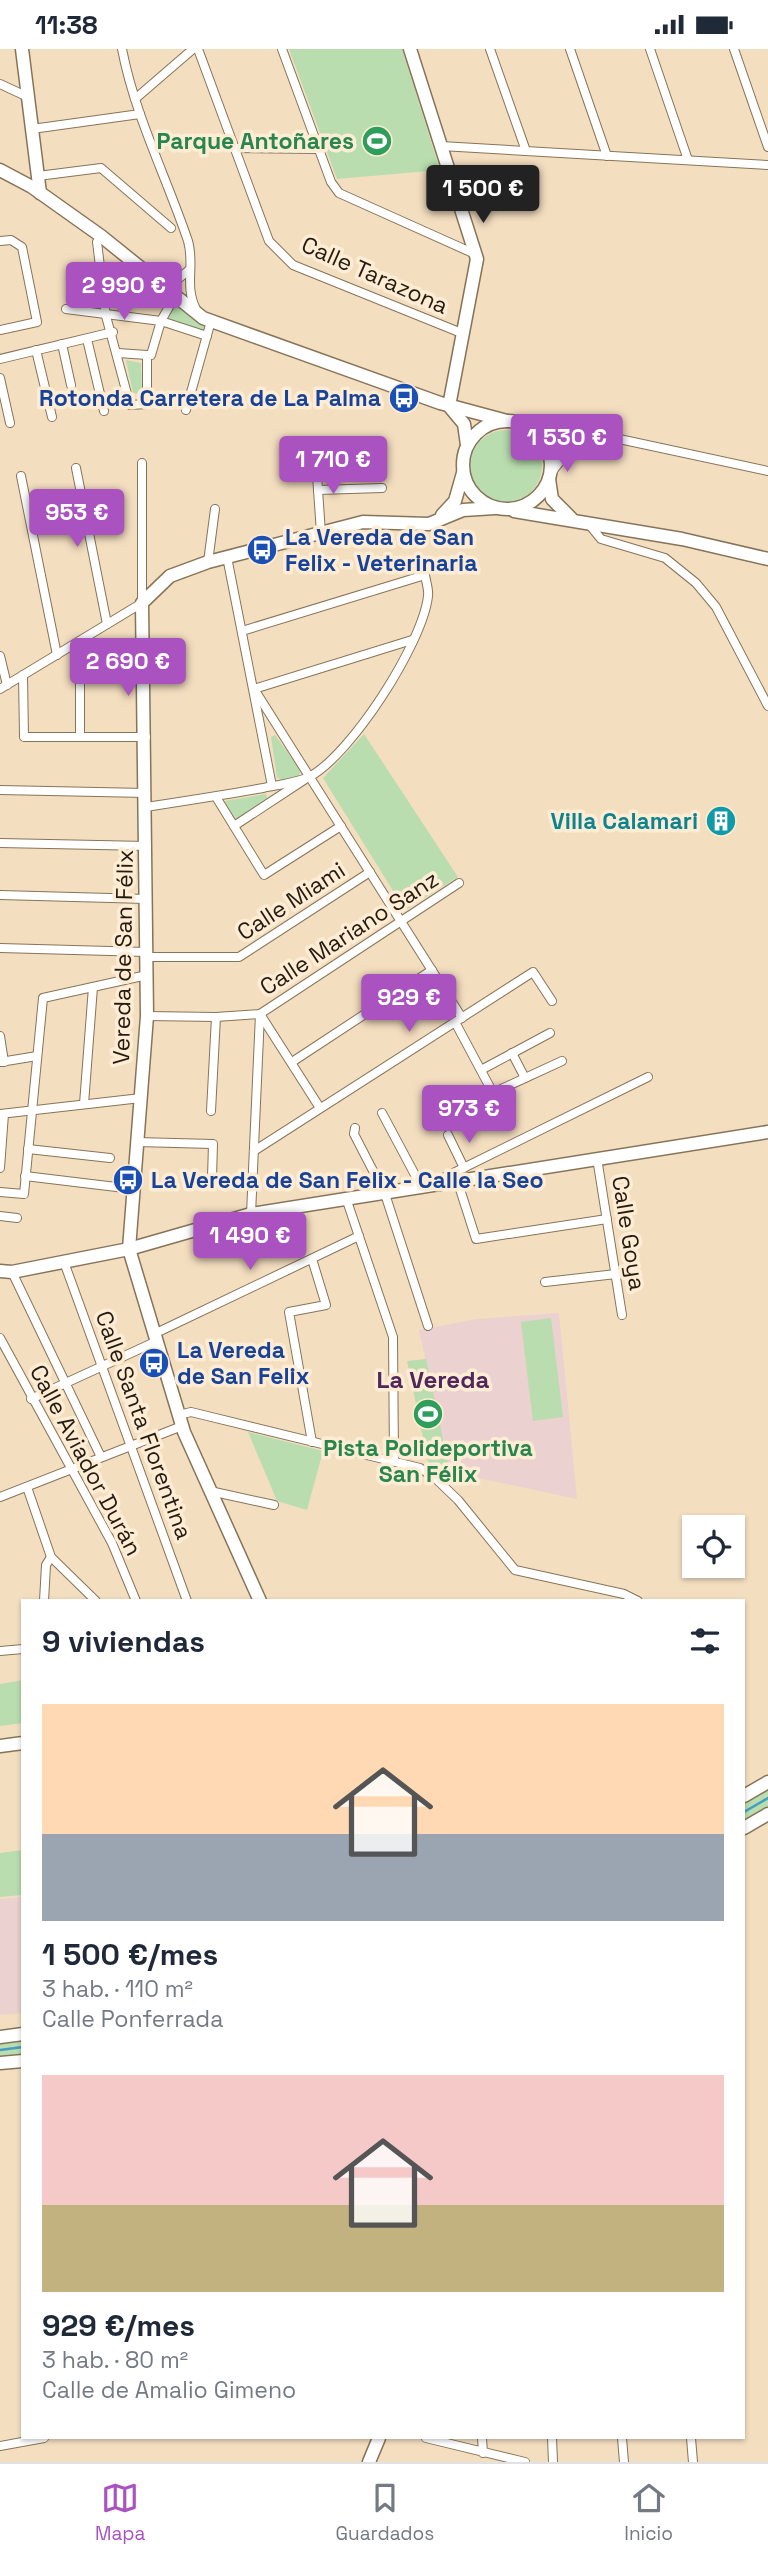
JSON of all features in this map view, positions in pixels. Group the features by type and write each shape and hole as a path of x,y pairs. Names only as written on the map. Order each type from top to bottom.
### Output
{"main road":[{"path":"22,49 35,153 34,177 40,193"},
{"path":"410,49 475,254 464,334 449,406"},
{"path":"14,173 28,169 35,153"},
{"path":"0,167 34,177"},
{"path":"0,167 34,177 101,236 207,320 449,406 527,426 538,434 550,455 552,499 564,514 581,521"},
{"path":"14,173 101,236"},
{"path":"437,520 455,501 466,448 464,424 449,406"},
{"path":"466,448 483,428 507,421"},
{"path":"463,467 471,490 484,503 500,508 581,521 768,559"},
{"path":"142,603 170,576 208,562 363,522 427,524 470,509 517,508 534,500 550,476"},
{"name":"Vereda de San Félix","path":"142,603 146,737 147,1016 129,1249 181,1421 259,1599"},
{"path":"6,1271 129,1249 251,1214 768,1132"},
{"path":"0,1746 21,1743"},
{"path":"745,1795 768,1781"},
{"path":"745,1827 768,1814"},
{"path":"0,2037 21,2034"},
{"path":"0,2063 21,2061"},
{"path":"369,2462 379,2439"}],"street":[{"path":"122,49 130,88 188,243 190,296 207,320 206,336 186,410"},
{"path":"282,49 333,185 344,198 475,254"},
{"path":"490,49 526,151"},
{"path":"570,49 607,156"},
{"path":"650,49 688,160"},
{"path":"734,49 768,148"},
{"path":"135,99 191,50"},
{"name":"Calle Tarazona","path":"191,50 234,148 269,241 293,265 464,334"},
{"path":"0,84 28,97"},
{"path":"32,129 140,114"},
{"path":"441,146 768,165"},
{"path":"234,148 319,149"},
{"path":"34,177 101,169 171,228"},
{"path":"0,179 14,173"},
{"path":"101,236 97,242 106,316 113,333 130,405 147,404 147,355"},
{"path":"0,241 11,240 22,247 37,322 0,330"},
{"path":"162,286 169,286 184,277 189,267"},
{"path":"118,353 151,355 161,321 175,296"},
{"path":"66,309 161,321 206,336"},
{"path":"0,359 113,333"},
{"path":"87,339 104,411"},
{"path":"62,344 71,385"},
{"path":"36,350 52,417"},
{"path":"0,378 10,423"},
{"path":"538,434 554,443 590,442 610,437 768,471"},
{"path":"550,476 564,457 590,442"},
{"path":"316,461 321,533"},
{"path":"0,656 3,687 142,603 142,463"},
{"path":"76,468 107,624"},
{"path":"21,476 57,655"},
{"path":"318,490 382,488"},
{"path":"208,562 215,509"},
{"path":"581,521 601,539 665,558 696,583 716,607 768,706"},
{"path":"228,557 272,786"},
{"path":"234,826 309,777 356,733 379,704 412,640 428,595 425,575 242,631"},
{"path":"254,689 412,640"},
{"path":"80,641 80,737"},
{"path":"23,675 24,737 146,737"},
{"path":"254,689 432,970 493,1093"},
{"path":"146,807 216,797 309,777"},
{"path":"0,790 146,793"},
{"path":"216,797 264,875 341,826"},
{"path":"0,843 147,846"},
{"name":"Calle Miami","path":"0,948 239,957 370,872"},
{"name":"Calle Mariano Sanz","path":"260,1014 459,883"},
{"path":"0,895 147,899"},
{"path":"292,1062 432,970"},
{"path":"254,1151 533,972 552,1001"},
{"path":"0,1192 24,1194 43,998 147,975"},
{"path":"84,1104 93,987"},
{"path":"147,1016 216,1017 260,1014"},
{"path":"260,1014 320,1108"},
{"path":"251,1214 260,1014"},
{"path":"211,1111 216,1017"},
{"path":"481,1070 550,1033"},
{"path":"0,1036 2,1062 37,1056"},
{"path":"512,1053 526,1078"},
{"path":"434,1120 562,1061"},
{"path":"382,1113 420,1189 648,1077"},
{"path":"0,1168 2,1114 141,1098"},
{"path":"355,1128 354,1134 385,1194 428,1326"},
{"path":"448,1135 464,1168"},
{"path":"137,1142 213,1144 212,1177"},
{"path":"28,1149 110,1158"},
{"name":"Calle Goya","path":"597,1158 622,1315"},
{"path":"25,1176 133,1189"},
{"path":"458,1183 476,1239 607,1219"},
{"path":"346,1198 393,1337 394,1460"},
{"path":"0,1216 17,1218"},
{"path":"31,1399 359,1237"},
{"path":"312,1259 326,1305 289,1312 312,1442"},
{"name":"Calle Santa Florentina","path":"65,1262 186,1599"},
{"path":"6,1271 101,1457"},
{"path":"545,1282 616,1274"},
{"name":"Calle Aviador Durán","path":"0,1338 112,1543 135,1599"},
{"path":"0,1497 131,1446 181,1421 191,1412 421,1468 436,1478 515,1570 624,1594 634,1599"},
{"path":"27,1487 51,1557 94,1599"},
{"path":"210,1491 274,1505"},
{"path":"44,1599 46,1565 51,1557"},
{"path":"0,1651 21,1649"},
{"path":"0,2446 38,2439"},
{"path":"430,2439 525,2462"},
{"path":"482,2439 483,2453"},
{"path":"552,2439 553,2462"},
{"path":"622,2439 624,2462"},
{"path":"691,2439 693,2462"}],"shaded area":[{"path":"559,1313 577,1499 450,1472 419,1330 477,1319"},
{"path":"21,1897 21,2013 0,2015 0,1899"}],"green space":[{"path":"289,49 402,49 440,170 337,179"},
{"path":"175,304 206,325 203,331 166,319"},
{"path":"126,360 141,363 142,392 139,394 133,393"},
{"path":"506,430 526,436 536,446 542,466 536,486 526,496 506,502 486,496 476,486 470,466 476,446 486,436"},
{"path":"364,734 458,877 405,910 323,778"},
{"path":"275,735 301,771 298,777 281,780 277,777 271,737"},
{"path":"266,794 267,798 235,820 224,801"},
{"path":"551,1318 563,1417 533,1421 521,1322"},
{"name":"Pista Polideportiva San Félix","path":"426,1359 450,1472 429,1467 407,1361"},
{"path":"248,1432 323,1451 307,1510 277,1501"},
{"path":"21,1680 21,1723 0,1726 0,1684"},
{"path":"768,1782 768,1814 745,1827 745,1795"},
{"path":"21,1850 21,1895 0,1897 0,1853"},
{"path":"21,2034 21,2061 0,2063 0,2037"}],"waterway":[{"path":"745,1811 768,1798"},
{"path":"0,2050 21,2047"}],"place":[{"name":"Parque Antoñares","path":"377,141"},
{"name":"Rotonda Carretera de La Palma","path":"404,398"},
{"name":"La Vereda de San Felix - Veterinaria","path":"262,550"},
{"name":"Villa Calamari","path":"721,821"},
{"name":"La Vereda de San Felix - Calle la Seo","path":"128,1180"},
{"name":"La Vereda de San Felix","path":"154,1363"},
{"name":"Pista Polideportiva San Félix","path":"428,1414"}],"district":[{"name":"La Vereda","path":"433,1380"}]}
